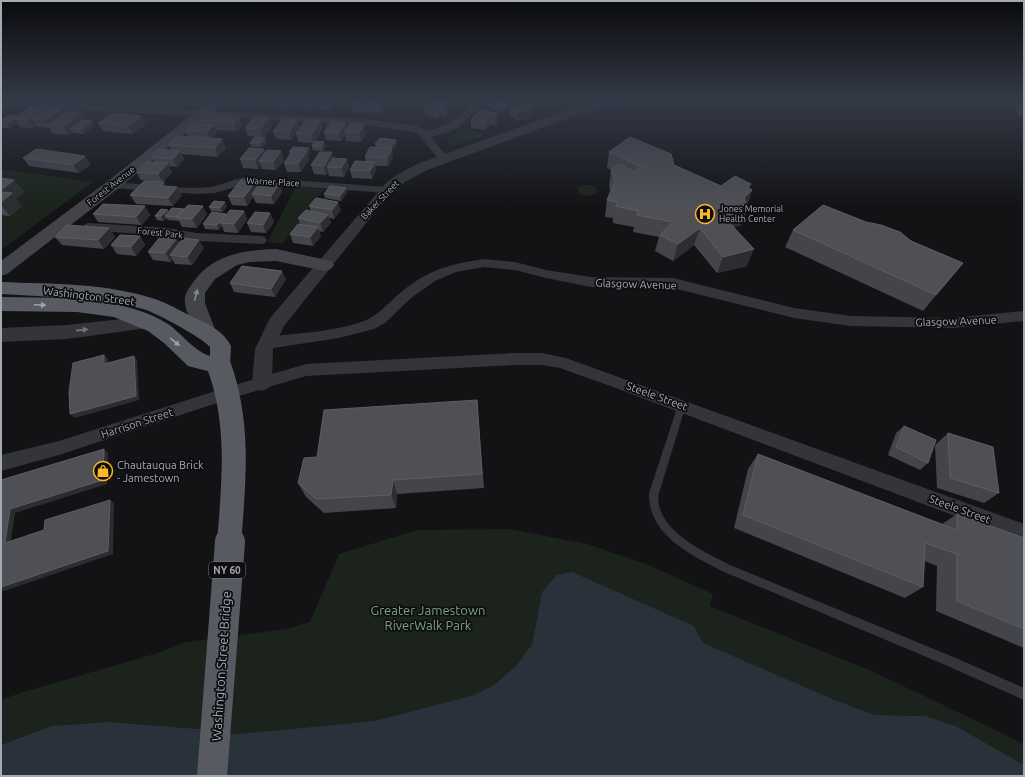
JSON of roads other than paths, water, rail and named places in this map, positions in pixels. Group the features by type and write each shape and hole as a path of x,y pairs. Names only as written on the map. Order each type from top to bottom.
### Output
{"highway":[{"name":"Washington Street","path":"1,288 76,292 112,296 150,304 206,332 221,346 219,366 195,360 191,355 149,322 120,312 80,306 1,304"},
{"name":"Washington Street Bridge","path":"212,776 234,469 233,418 226,382 219,366"}],"main road":[{"name":"Forest Avenue","path":"1,270 113,185 174,135"},
{"path":"206,332 195,303 196,292 208,275 231,261 249,256 272,255 325,265"}],"street":[{"path":"425,135 438,161"},
{"name":"Baker Street","path":"268,382 262,365 264,349 276,323 387,190 400,179 422,167 509,135"},
{"name":"Warner Place","path":"113,185 202,190 220,188 237,181 249,180 387,190"},
{"name":"Forest Park","path":"59,225 167,232 197,237 261,240"},
{"name":"Glasgow Avenue","path":"267,343 339,333 369,325 430,278 453,268 484,264 515,266 591,282 672,283 794,313 850,320 953,323 1024,316"},
{"path":"1,335 67,332 149,322"},
{"name":"Steele Street","path":"268,382 306,370 513,359 542,359 561,362 682,405 1024,533"},
{"name":"Harrison Street","path":"1,464 59,448 268,382"}],"lane":[{"path":"682,405 654,493 654,508 670,532 703,556 726,568 947,660 1024,694"}],"place":[{"name":"Jones Memorial Health Center","path":"705,214"},
{"name":"Chautauqua Brick - Jamestown","path":"103,471"}],"park label":[{"name":"Greater Jamestown RiverWalk Park","path":"428,618"}]}
